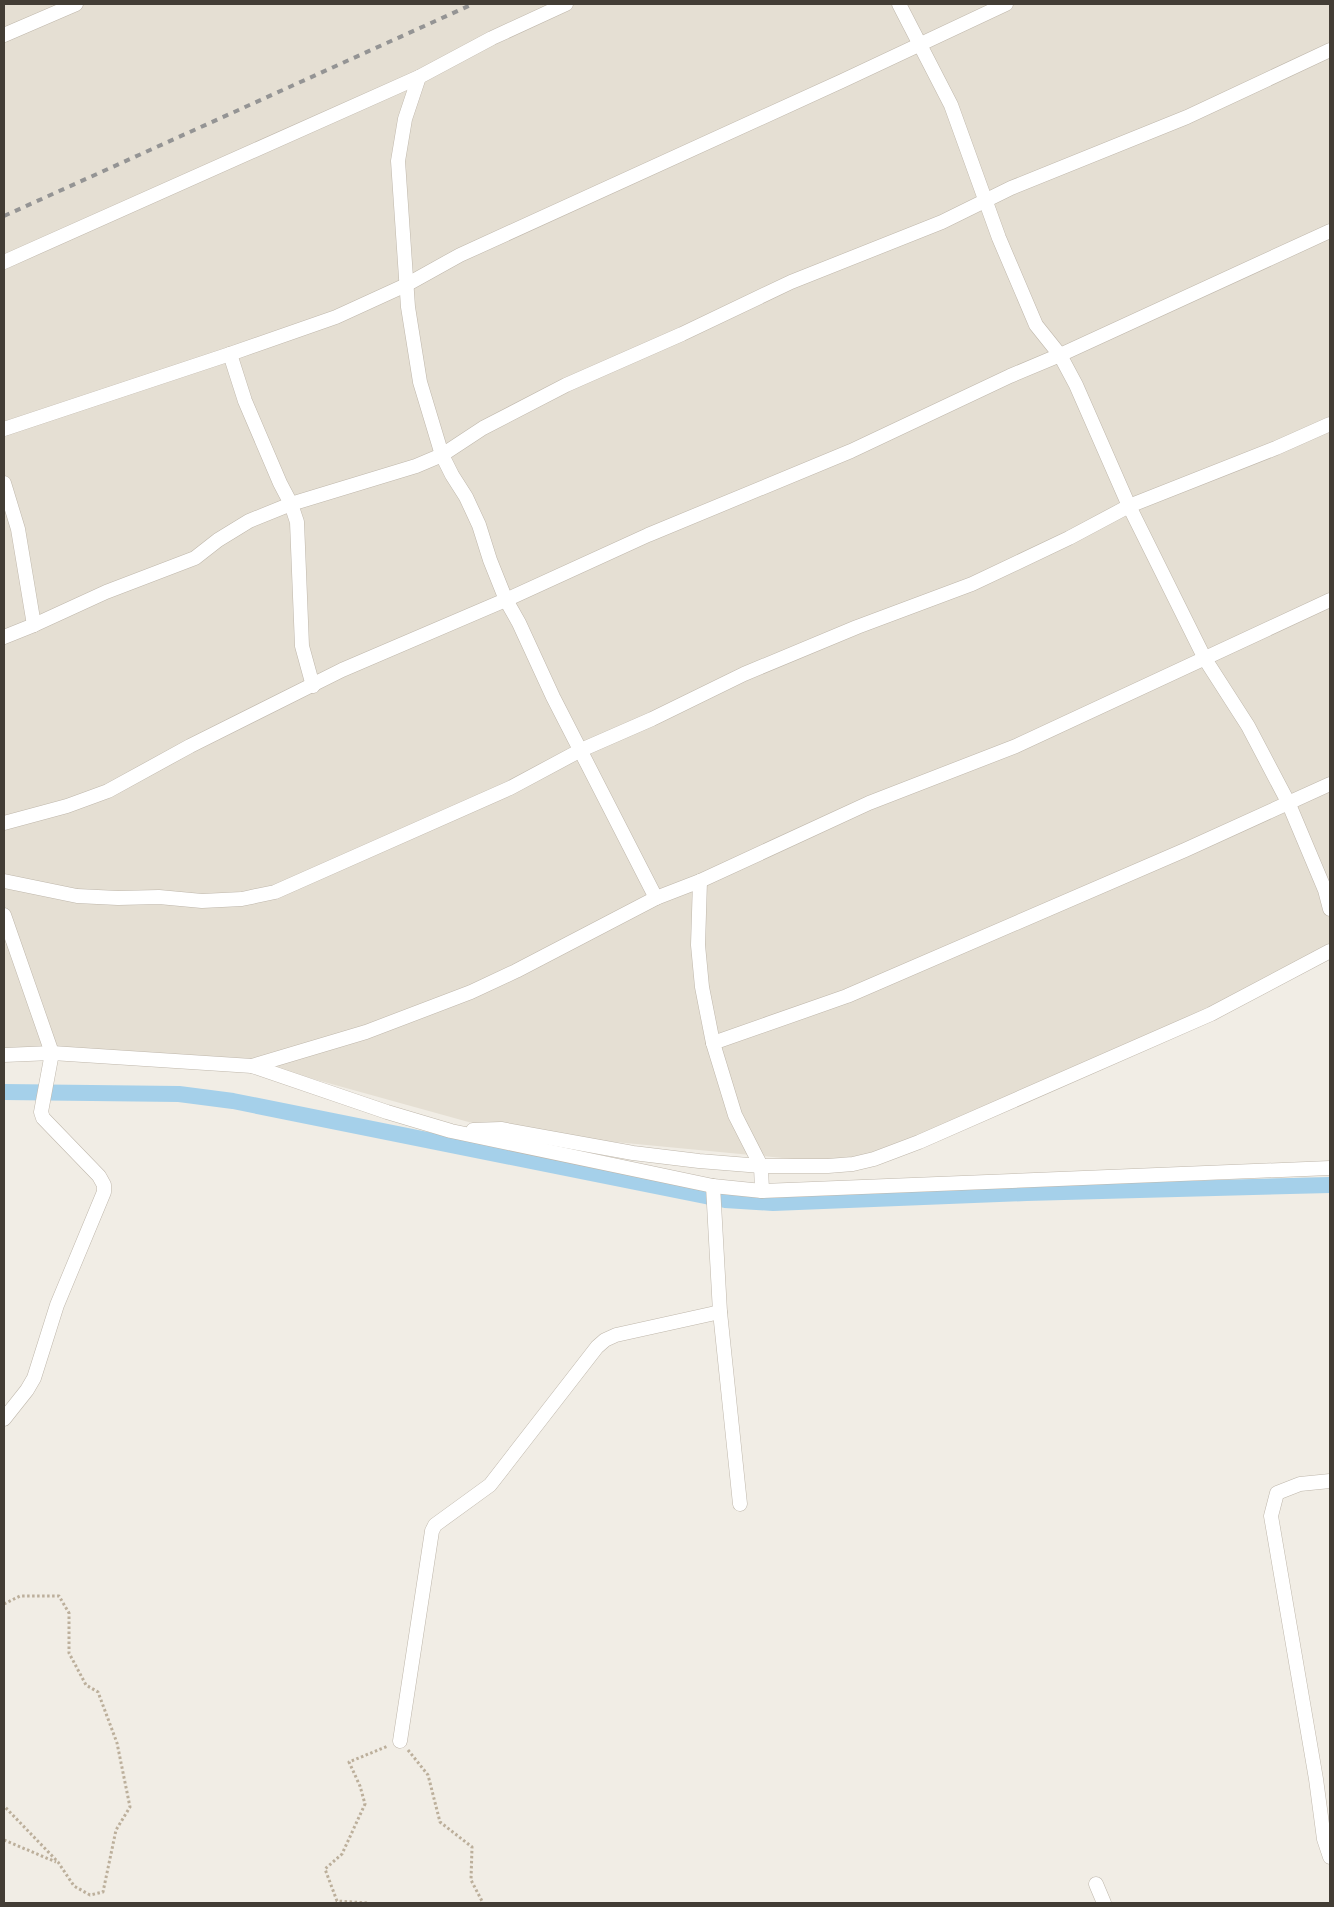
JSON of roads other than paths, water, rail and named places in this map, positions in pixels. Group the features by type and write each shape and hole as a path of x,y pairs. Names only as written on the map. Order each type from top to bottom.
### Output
{"street":[{"path":"4,35 76,4"},
{"path":"4,262 419,76 492,38 566,4"},
{"path":"899,4 951,105 985,202 1036,324 1060,355 1076,385 1129,506 1205,659 1248,726 1288,802 1325,890 1330,909"},
{"path":"4,428 336,317 406,285 460,255 1006,4"},
{"path":"4,637 106,592 195,558 218,540 249,521 291,504 416,466 442,454 483,428 566,385 792,282 866,254 985,202 1011,188 1187,117 1330,50"},
{"path":"419,76 405,119 398,161 406,285 413,346 420,382 442,454 452,475 466,497 479,526 506,600 553,697 656,898"},
{"path":"4,822 67,806 108,790 190,746 342,670 506,600 648,535 851,451 1010,376 1060,355 1330,231"},
{"path":"230,354 245,401 280,484 291,504 297,522 302,646 313,686"},
{"path":"4,881 77,896 118,898 159,897 202,901 242,899 275,892 510,788 581,750 753,671 858,627 972,584 1069,538 1129,506 1276,448 1330,424"},
{"path":"4,483 18,529 34,625"},
{"path":"252,1066 366,1032 471,992 516,971 656,898 700,882 869,803 1016,746 1330,600"},
{"path":"712,1043 847,996 1185,850 1330,784"},
{"path":"700,882 698,945 702,987 712,1043 735,1115 761,1166 762,1191"},
{"path":"4,915 52,1053 41,1112 43,1118 99,1176 104,1185 104,1192 58,1305 34,1378 28,1390 4,1419"},
{"path":"451,1131 501,1129 633,1152 699,1161 761,1166 853,1164 896,1151 1211,1014 1330,951"},
{"path":"4,1055 52,1053 252,1066 387,1112 451,1131 713,1186 762,1191 1330,1168"},
{"path":"713,1186 720,1312 740,1504"},
{"path":"400,1741 432,1531 435,1524 490,1485 597,1347 605,1340 616,1335 720,1312"},
{"path":"1330,1481 1300,1484 1277,1493 1270,1516 1316,1778 1324,1839 1330,1857"},
{"path":"1096,1884 1104,1903"}],"waterway":[{"path":"4,1092 179,1094 233,1101 725,1200 773,1203 1026,1193 1330,1185"}],"railway":[{"path":"4,216 473,4"}]}
